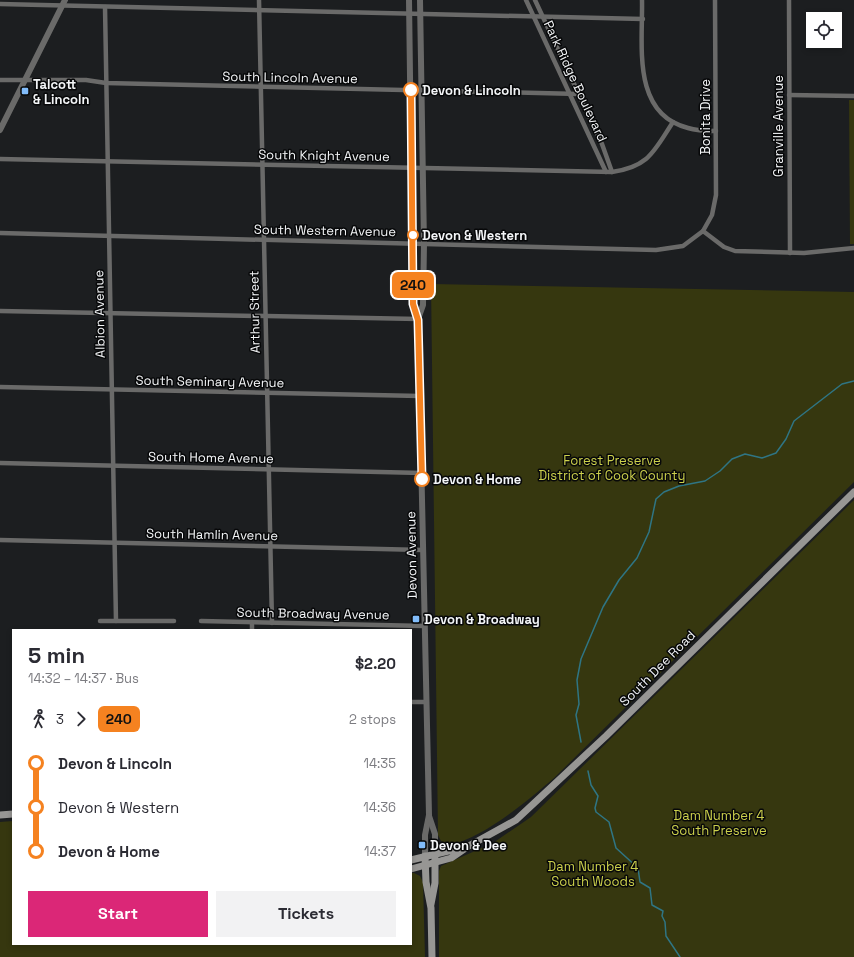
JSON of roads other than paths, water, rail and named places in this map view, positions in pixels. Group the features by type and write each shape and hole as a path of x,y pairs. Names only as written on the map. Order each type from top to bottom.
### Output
{"main road":[{"name":"South Dee Road","path":"412,869 451,858 467,847 516,820 585,756 854,492"},
{"path":"0,815 12,814"},
{"name":"South Dee Road","path":"412,860 435,853 467,847"},
{"name":"Devon Avenue","path":"431,908 436,882 435,853"},
{"name":"Devon Avenue","path":"425,856 426,882 431,908 432,957"}],"street":[{"name":"Arthur Street","path":"259,0 272,623"},
{"name":"Devon Avenue","path":"409,0 413,304 418,320 429,815 425,835 425,856"},
{"name":"Devon Avenue","path":"418,320 423,305 424,244 420,0"},
{"name":"Park Ridge Boulevard","path":"526,0 606,172"},
{"name":"Park Ridge Boulevard","path":"535,0 604,148 612,172"},
{"path":"642,0 644,83 654,103 673,122 687,128 716,131"},
{"name":"Bonita Drive","path":"703,231 709,223 715,205 715,0"},
{"name":"Granville Avenue","path":"789,0 790,253"},
{"path":"0,4 64,3 105,7 259,12 643,19"},
{"path":"0,130 64,3"},
{"name":"Albion Avenue","path":"105,7 116,621"},
{"name":"South Lincoln Avenue","path":"0,80 86,80 106,83 579,94"},
{"path":"789,95 854,96"},
{"name":"South Knight Avenue","path":"0,159 108,160 262,165 423,167 612,172 629,169 643,163 650,156 673,122"},
{"path":"703,231 724,247 735,251 790,253 854,248"},
{"name":"South Western Avenue","path":"0,233 656,250 683,246 703,231"},
{"path":"0,311 418,320"},
{"name":"South Seminary Avenue","path":"0,387 420,396"},
{"name":"South Home Avenue","path":"0,463 422,473"},
{"name":"South Hamlin Avenue","path":"0,540 423,550"},
{"path":"100,621 174,621"},
{"name":"South Broadway Avenue","path":"201,622 425,626"},
{"path":"252,622 252,629"},
{"path":"412,702 426,702"},
{"name":"Devon Avenue","path":"429,815 435,834 435,853"}],"waterway":[{"path":"581,742 576,715 579,704 577,680 581,659 603,607 619,580 637,558 649,532 656,499 664,492 679,486 705,481 720,471 732,459 745,454 762,458 776,453 786,439 794,421 842,384 854,381"},
{"path":"588,771 591,785 598,796 595,808 596,812 609,822 616,848 638,868 640,882 650,888 652,905 663,911 662,916 665,922 666,936 680,957"}],"place":[{"name":"Devon & Lincoln","path":"411,90"},
{"name":"Talcott & Lincoln","path":"25,91"},
{"name":"Devon & Western","path":"413,235"},
{"name":"Devon & Home","path":"422,479"},
{"name":"Devon & Broadway","path":"416,619"},
{"name":"Devon & Dee","path":"422,845"}],"park label":[{"name":"Forest Preserve District of Cook County","path":"612,468"},
{"name":"Dam Number 4 South Preserve","path":"719,822"},
{"name":"Dam Number 4 South Woods","path":"593,874"}]}
